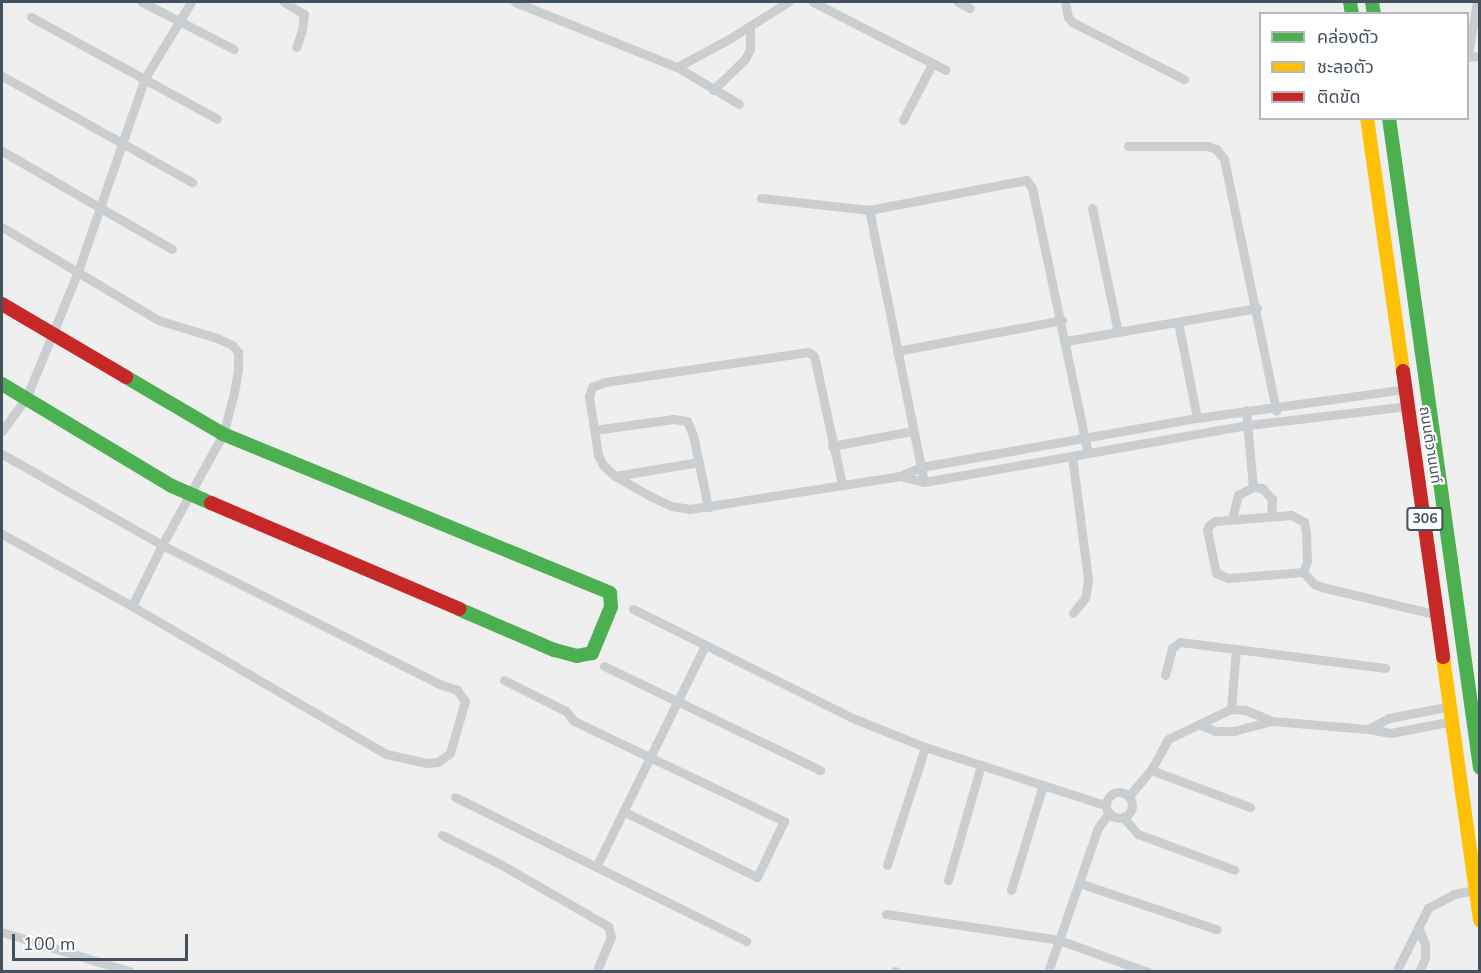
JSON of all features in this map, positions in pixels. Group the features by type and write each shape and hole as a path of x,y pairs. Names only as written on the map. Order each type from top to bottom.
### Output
{"main road":[{"name":"ถนนติวานนท์","path":"1367,120 1439,615 1479,920"},
{"name":"ถนนติวานนท์","path":"1389,120 1475,707 1479,768"},
{"path":"2,304 223,434 610,593 611,607 592,653 577,656 554,650 192,494 151,474 53,417 2,384"}],"street":[{"path":"142,2 234,49"},
{"path":"2,431 26,398 53,333 78,271 145,78 191,2"},
{"path":"284,2 304,14 302,30 296,47"},
{"path":"515,2 677,67 739,104"},
{"path":"677,67 750,27 788,2"},
{"path":"813,2 946,70"},
{"path":"958,2 970,8"},
{"path":"1073,2 1065,2 1068,18 1072,22 1184,79"},
{"path":"1478,2 1469,44 1479,54"},
{"path":"31,17 217,119"},
{"path":"713,90 745,59 750,49 750,27"},
{"path":"903,120 932,64"},
{"path":"2,76 192,182"},
{"path":"1128,146 1209,146 1221,153 1257,308 1277,422"},
{"path":"2,151 172,249"},
{"path":"761,198 869,210 1026,180 1032,188 1062,320 1088,453"},
{"path":"1092,208 1118,332"},
{"path":"869,210 924,482"},
{"path":"2,227 158,320 232,345 238,352 238,370 223,434 162,545 132,606"},
{"path":"1066,341 1257,308"},
{"path":"897,351 1062,320"},
{"path":"1178,322 1197,418"},
{"path":"842,484 814,356 800,351 592,387 589,396 598,455 603,465 615,476 671,506 690,509 900,476 921,467 1197,418 1405,389"},
{"path":"900,476 924,482 1248,425 1408,406"},
{"path":"1246,410 1253,488"},
{"path":"594,430 681,418 691,426 708,507"},
{"path":"832,446 912,431"},
{"path":"2,454 162,545 439,684 456,690 465,701 450,753 445,759 427,763 386,754 132,606 2,534"},
{"path":"1072,456 1088,580 1085,598 1073,613"},
{"path":"615,476 699,462"},
{"path":"1233,519 1238,495 1253,488 1262,488 1272,499 1271,516"},
{"path":"1291,515 1304,522 1307,561 1303,572 1219,577 1213,566 1207,530 1215,521 1291,515"},
{"path":"1303,572 1314,584 1322,588 1439,615"},
{"path":"633,609 855,719 925,747 1042,784 1107,809 1117,818 1123,817 1132,808 1129,796"},
{"path":"1165,675 1172,648 1176,643 1385,668"},
{"path":"596,867 705,645"},
{"path":"1231,709 1236,650"},
{"path":"604,666 820,770"},
{"path":"504,680 566,711 574,721 784,821 757,877 623,811"},
{"path":"1129,796 1151,770 1168,739 1231,709 1245,710 1272,720 1368,729 1391,734 1452,714"},
{"path":"1368,729 1389,718 1452,714"},
{"path":"1201,724 1215,731 1234,731 1272,720"},
{"path":"887,865 925,747"},
{"path":"948,880 981,765"},
{"path":"1151,770 1250,807"},
{"path":"1011,890 1042,784"},
{"path":"1048,972 1098,828 1107,809 1107,798 1117,792 1129,796"},
{"path":"455,797 746,940"},
{"path":"1123,817 1138,834 1235,870"},
{"path":"442,835 500,864 608,926 611,937 596,972"},
{"path":"1079,883 1216,929"},
{"path":"1396,972 1428,909 1454,894 1475,890"},
{"path":"886,914 1059,940 1148,972"},
{"path":"1418,927 1425,944 1425,958 1419,972"},
{"path":"2,932 131,972"}],"traffic: fast":[{"path":"1350,2 1352,12"},
{"path":"1372,2 1374,12"},
{"path":"1389,120 1480,768"},
{"path":"126,377 223,434 610,593 611,607 592,653 577,656 554,650 459,609"},
{"path":"2,384 172,486 211,503"}],"traffic: slow":[{"path":"1367,120 1403,371"},
{"path":"1443,657 1480,920"}],"traffic: jam":[{"path":"2,304 126,377"},
{"path":"1403,371 1443,657"},
{"path":"211,503 459,609"}]}
